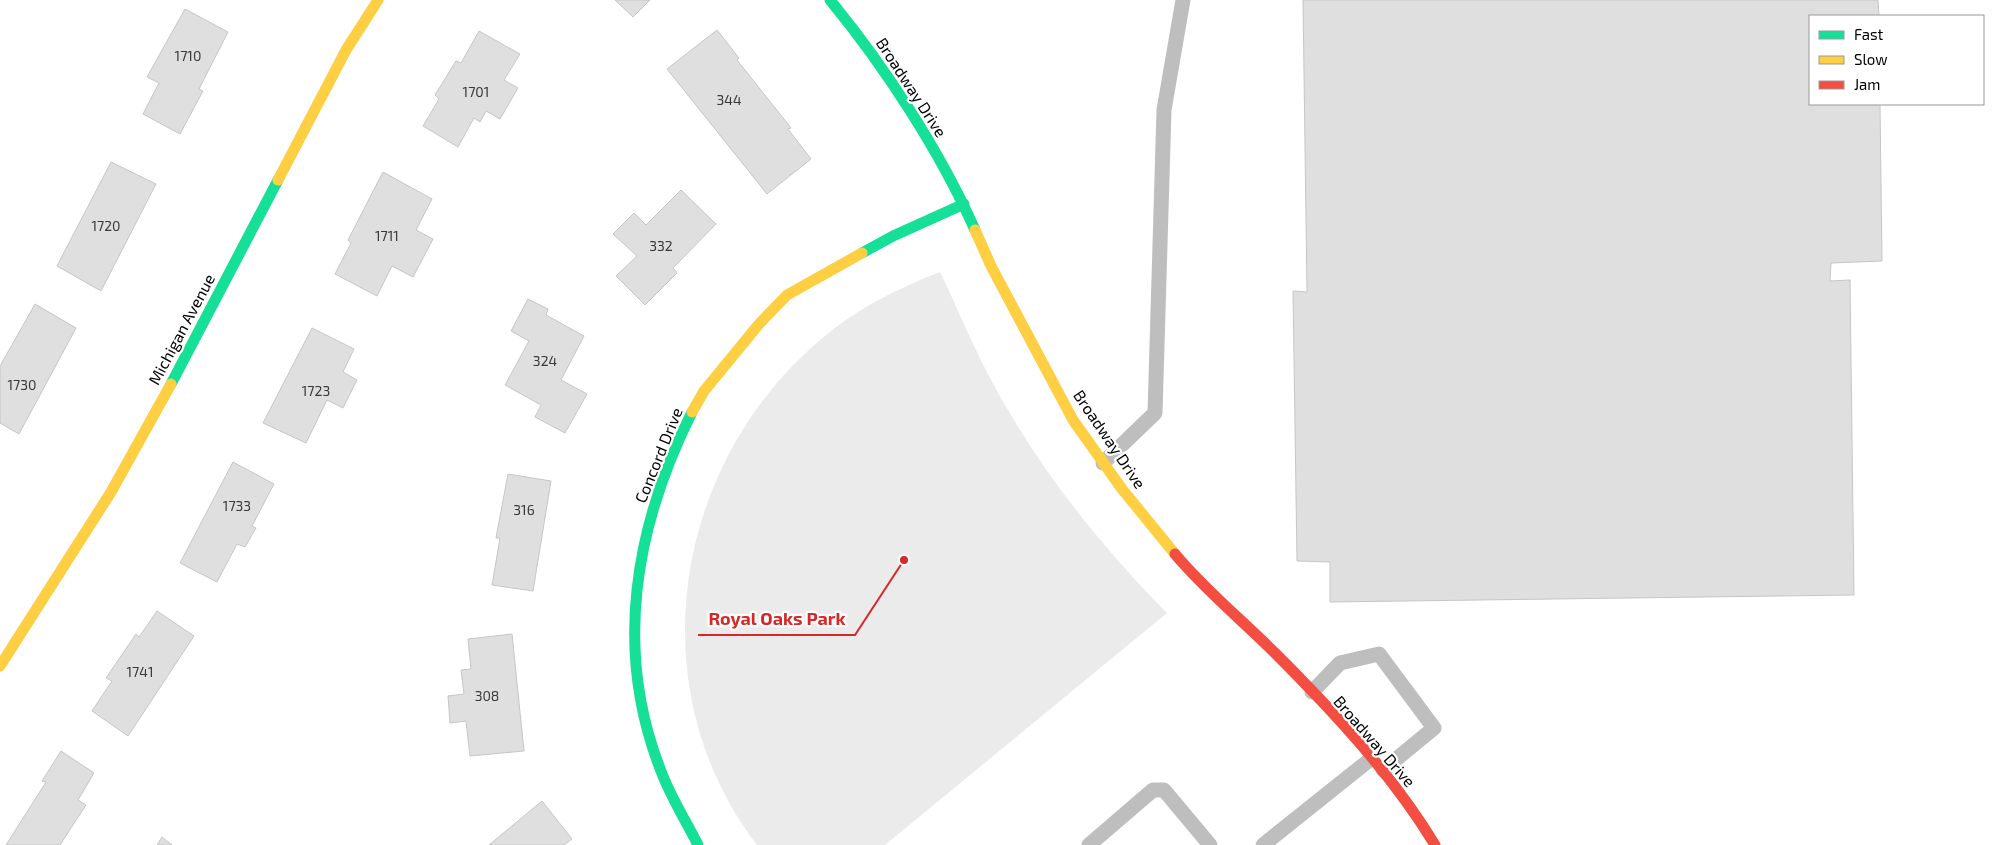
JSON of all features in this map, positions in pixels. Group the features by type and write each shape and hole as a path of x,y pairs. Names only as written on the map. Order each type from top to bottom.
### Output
{"street":[{"name":"Michigan Avenue","path":"0,666 111,492 164,397 346,50 378,0"},
{"name":"Broadway Drive","path":"830,0 865,43 955,185 991,266 1073,420 1103,463 1184,565 1276,654 1383,770 1421,822 1435,845"},
{"name":"Concord Drive","path":"698,845 661,772 648,736 640,698 635,644 636,590 643,542 653,507 691,415 704,391 759,324 787,295 893,236 964,204"}],"lane":[{"path":"1103,463 1156,413 1164,110 1183,0"},
{"path":"1312,692 1340,663 1379,654 1434,728 1383,770"},
{"path":"1263,845 1372,758"},
{"path":"1089,845 1153,790 1164,790 1210,845"}],"shaded area":[{"path":"940,272 989,376 1027,441 1092,530 1116,559 1167,613 885,845 757,845 718,782 695,714 685,644 689,574 707,505 736,441 778,382 831,331 856,313 883,297"}],"building":[{"path":"615,0 650,0 633,17"},
{"path":"1303,0 1878,0 1879,15 1809,15 1809,105 1880,105 1882,261 1831,263 1830,281 1850,280 1854,595 1330,602 1330,562 1297,561 1293,291 1307,292"},
{"path":"185,9 228,32 199,89 203,91 180,134 143,114 159,83 147,77"},
{"path":"717,30 739,58 737,60 791,128 788,129 811,159 767,194 667,69"},
{"path":"479,31 520,54 504,80 518,88 500,119 486,111 480,122 474,118 458,147 423,126 439,99 435,95 456,61 461,63"},
{"path":"111,162 156,184 101,291 57,266"},
{"path":"383,172 432,199 416,230 433,239 413,277 392,266 377,296 335,274 351,243 348,240"},
{"path":"681,190 716,224 673,268 677,273 645,305 616,276 637,256 613,234 634,213 646,225"},
{"path":"528,299 548,309 546,315 584,336 561,380 587,394 565,433 535,417 541,405 505,385 529,341 511,331"},
{"path":"35,304 76,328 19,434 0,423 0,366"},
{"path":"312,328 354,349 343,372 357,380 343,408 327,400 306,443 263,423"},
{"path":"233,462 274,484 252,526 256,528 245,547 237,544 217,582 180,563"},
{"path":"508,474 551,481 533,591 492,585 500,538 496,538"},
{"path":"157,611 194,636 128,736 92,711 112,681 106,678 136,634 139,637"},
{"path":"512,634 524,751 470,756 466,721 450,723 448,696 464,694 461,670 471,669 468,639"},
{"path":"61,751 94,773 78,800 86,805 60,845 6,845 46,782 42,781"},
{"path":"542,801 572,839 564,845 489,845"},
{"path":"162,837 172,845 157,845"}],"traffic: fast":[{"path":"830,0 871,53 910,110 945,170 975,230"},
{"path":"171,384 278,180"},
{"path":"862,253 893,236 964,204"},
{"path":"692,412 672,455 656,499 644,544 637,589 635,634 638,680 646,726 661,771 673,799 698,845"}],"traffic: slow":[{"path":"278,180 346,50 378,0"},
{"path":"975,230 991,266 1073,420 1122,489 1175,554"},
{"path":"692,412 704,391 759,324 787,295 862,253"},
{"path":"0,666 111,492 171,384"}],"traffic: jam":[{"path":"1175,554 1199,580 1275,653 1361,744 1400,793 1435,845"}],"place":[{"name":"Royal Oaks Park","path":"904,560"}]}
